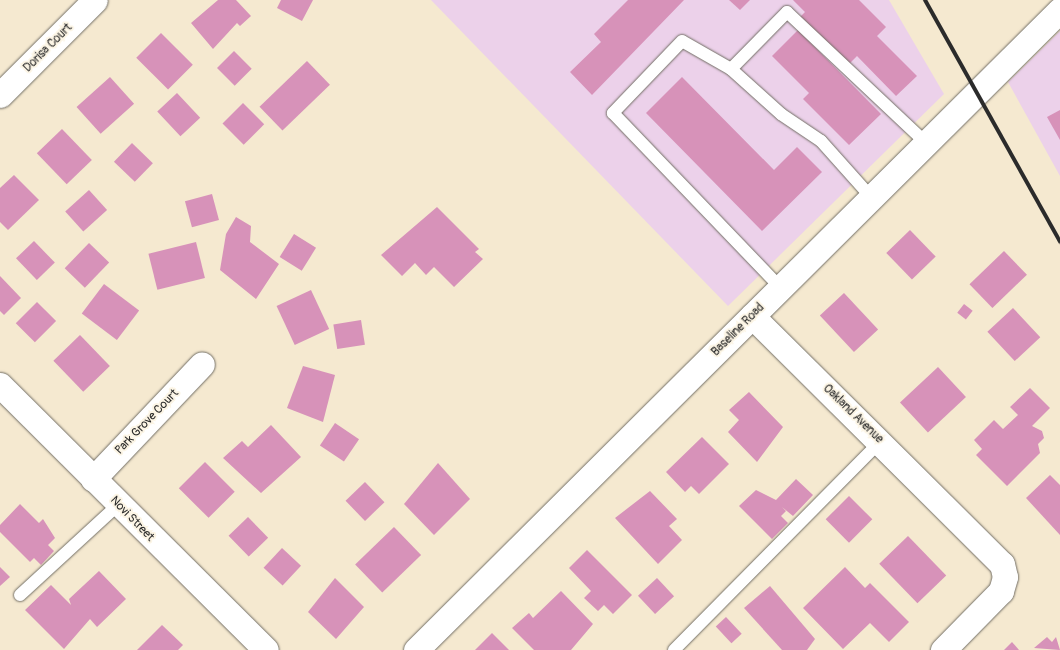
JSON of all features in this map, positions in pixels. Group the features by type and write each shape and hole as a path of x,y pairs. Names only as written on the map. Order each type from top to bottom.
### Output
{"street":[{"name":"Dorisa Court","path":"0,95 95,0"},
{"name":"Baseline Road","path":"416,650 1060,10"},
{"name":"Oakland Avenue","path":"752,316 954,512 1002,564 1005,578 1001,591 943,650"},
{"name":"Park Grove Court","path":"93,479 202,364"},
{"name":"Novi Street","path":"0,385 118,505 266,650"}],"lane":[{"path":"731,69 787,12 926,143"},
{"path":"780,287 613,113 682,41 731,69 781,114 821,141 871,197"},
{"path":"674,650 881,441"},
{"path":"20,595 118,505"}],"shaded area":[{"path":"431,0 889,0 944,94 728,306"},
{"path":"1060,31 1060,176 1008,82"}],"building":[{"path":"218,0 236,0 251,16 240,26 237,23 213,49 191,23"},
{"path":"281,0 313,0 302,21 277,8"},
{"path":"628,0 684,0 592,95 570,72 601,42 594,34"},
{"path":"729,0 750,0 740,10"},
{"path":"793,0 859,0 886,27 877,36 917,76 896,96 857,56 848,65 800,17 805,12"},
{"path":"798,30 881,114 849,145 803,99 809,93 772,56"},
{"path":"161,33 193,65 168,90 136,58"},
{"path":"234,51 252,69 235,86 217,68"},
{"path":"307,61 330,85 282,131 260,107"},
{"path":"110,77 134,104 101,134 77,107"},
{"path":"682,77 774,170 797,147 822,172 762,231 646,113"},
{"path":"177,93 200,118 180,136 157,111"},
{"path":"243,103 264,124 244,145 222,124"},
{"path":"1060,110 1060,140 1047,117"},
{"path":"62,129 92,160 67,184 37,153"},
{"path":"132,143 153,163 135,182 114,162"},
{"path":"14,175 39,200 8,230 0,222 0,188"},
{"path":"89,190 107,210 83,231 65,211"},
{"path":"212,194 219,220 192,227 185,201"},
{"path":"437,207 479,249 475,252 483,259 454,287 434,267 426,275 415,263 402,276 381,255"},
{"path":"236,217 251,226 250,242 279,264 256,299 220,270 226,234"},
{"path":"910,230 936,257 912,280 886,253"},
{"path":"294,234 316,248 302,271 280,257"},
{"path":"34,241 55,263 37,280 16,258"},
{"path":"196,242 205,278 157,290 148,254"},
{"path":"89,243 109,262 85,288 65,268"},
{"path":"1004,251 1027,275 992,308 969,284"},
{"path":"0,276 21,298 4,315 0,311"},
{"path":"104,284 139,310 117,340 82,314"},
{"path":"311,290 329,329 295,345 277,306"},
{"path":"844,293 878,330 854,352 820,316"},
{"path":"37,302 56,321 35,342 16,323"},
{"path":"964,304 973,311 966,319 957,313"},
{"path":"1013,308 1040,337 1015,361 987,332"},
{"path":"361,320 365,345 337,349 333,324"},
{"path":"80,335 110,366 83,392 53,361"},
{"path":"303,366 335,375 323,422 287,408"},
{"path":"938,367 966,397 928,432 900,402"},
{"path":"1030,388 1050,408 1032,426 1042,431 1044,438 1038,444 1040,453 1007,486 976,455 982,449 974,440 994,420 1003,429 1018,415 1010,407"},
{"path":"749,392 783,427 757,462 728,432 739,420 729,410"},
{"path":"335,423 359,439 344,462 320,445"},
{"path":"271,425 301,457 261,493 223,458 242,441 248,447"},
{"path":"702,437 729,464 699,494 691,486 685,492 666,472"},
{"path":"205,462 235,492 209,518 179,488"},
{"path":"438,463 470,499 434,535 404,504"},
{"path":"1050,475 1060,485 1060,535 1026,498"},
{"path":"796,479 813,495 793,516 782,507 786,511 781,516 788,523 772,539 739,506 756,490 776,500"},
{"path":"365,482 384,502 365,521 346,501"},
{"path":"650,491 677,519 669,526 682,540 658,564 615,518"},
{"path":"849,496 872,519 849,543 826,519"},
{"path":"20,504 39,523 43,519 55,538 48,545 54,551 41,565 34,558 30,562 0,532 0,525"},
{"path":"248,517 268,538 249,557 229,536"},
{"path":"394,527 421,555 382,593 355,565"},
{"path":"908,536 946,576 917,603 879,564"},
{"path":"282,548 301,566 283,585 264,568"},
{"path":"587,550 632,595 613,614 604,605 598,611 584,598 591,591 569,568"},
{"path":"0,567 10,577 0,586"},
{"path":"845,567 865,588 870,583 909,622 889,642 870,623 843,649 803,608"},
{"path":"99,571 126,599 97,627 90,619 64,649 25,610 51,585 71,605 69,599"},
{"path":"335,578 364,607 336,639 308,612"},
{"path":"657,578 674,596 655,614 638,596"},
{"path":"770,586 815,639 807,650 782,650 744,608"},
{"path":"561,591 593,624 571,650 534,650 512,628 529,613 533,618"},
{"path":"726,617 742,634 731,643 716,627"},
{"path":"162,625 183,645 178,650 137,650"},
{"path":"492,633 509,650 475,650"},
{"path":"1047,637 1052,642 1056,637 1060,650 1034,648"},
{"path":"1012,642 1019,650 1004,650"}],"railway":[{"path":"925,0 1060,242"}]}
